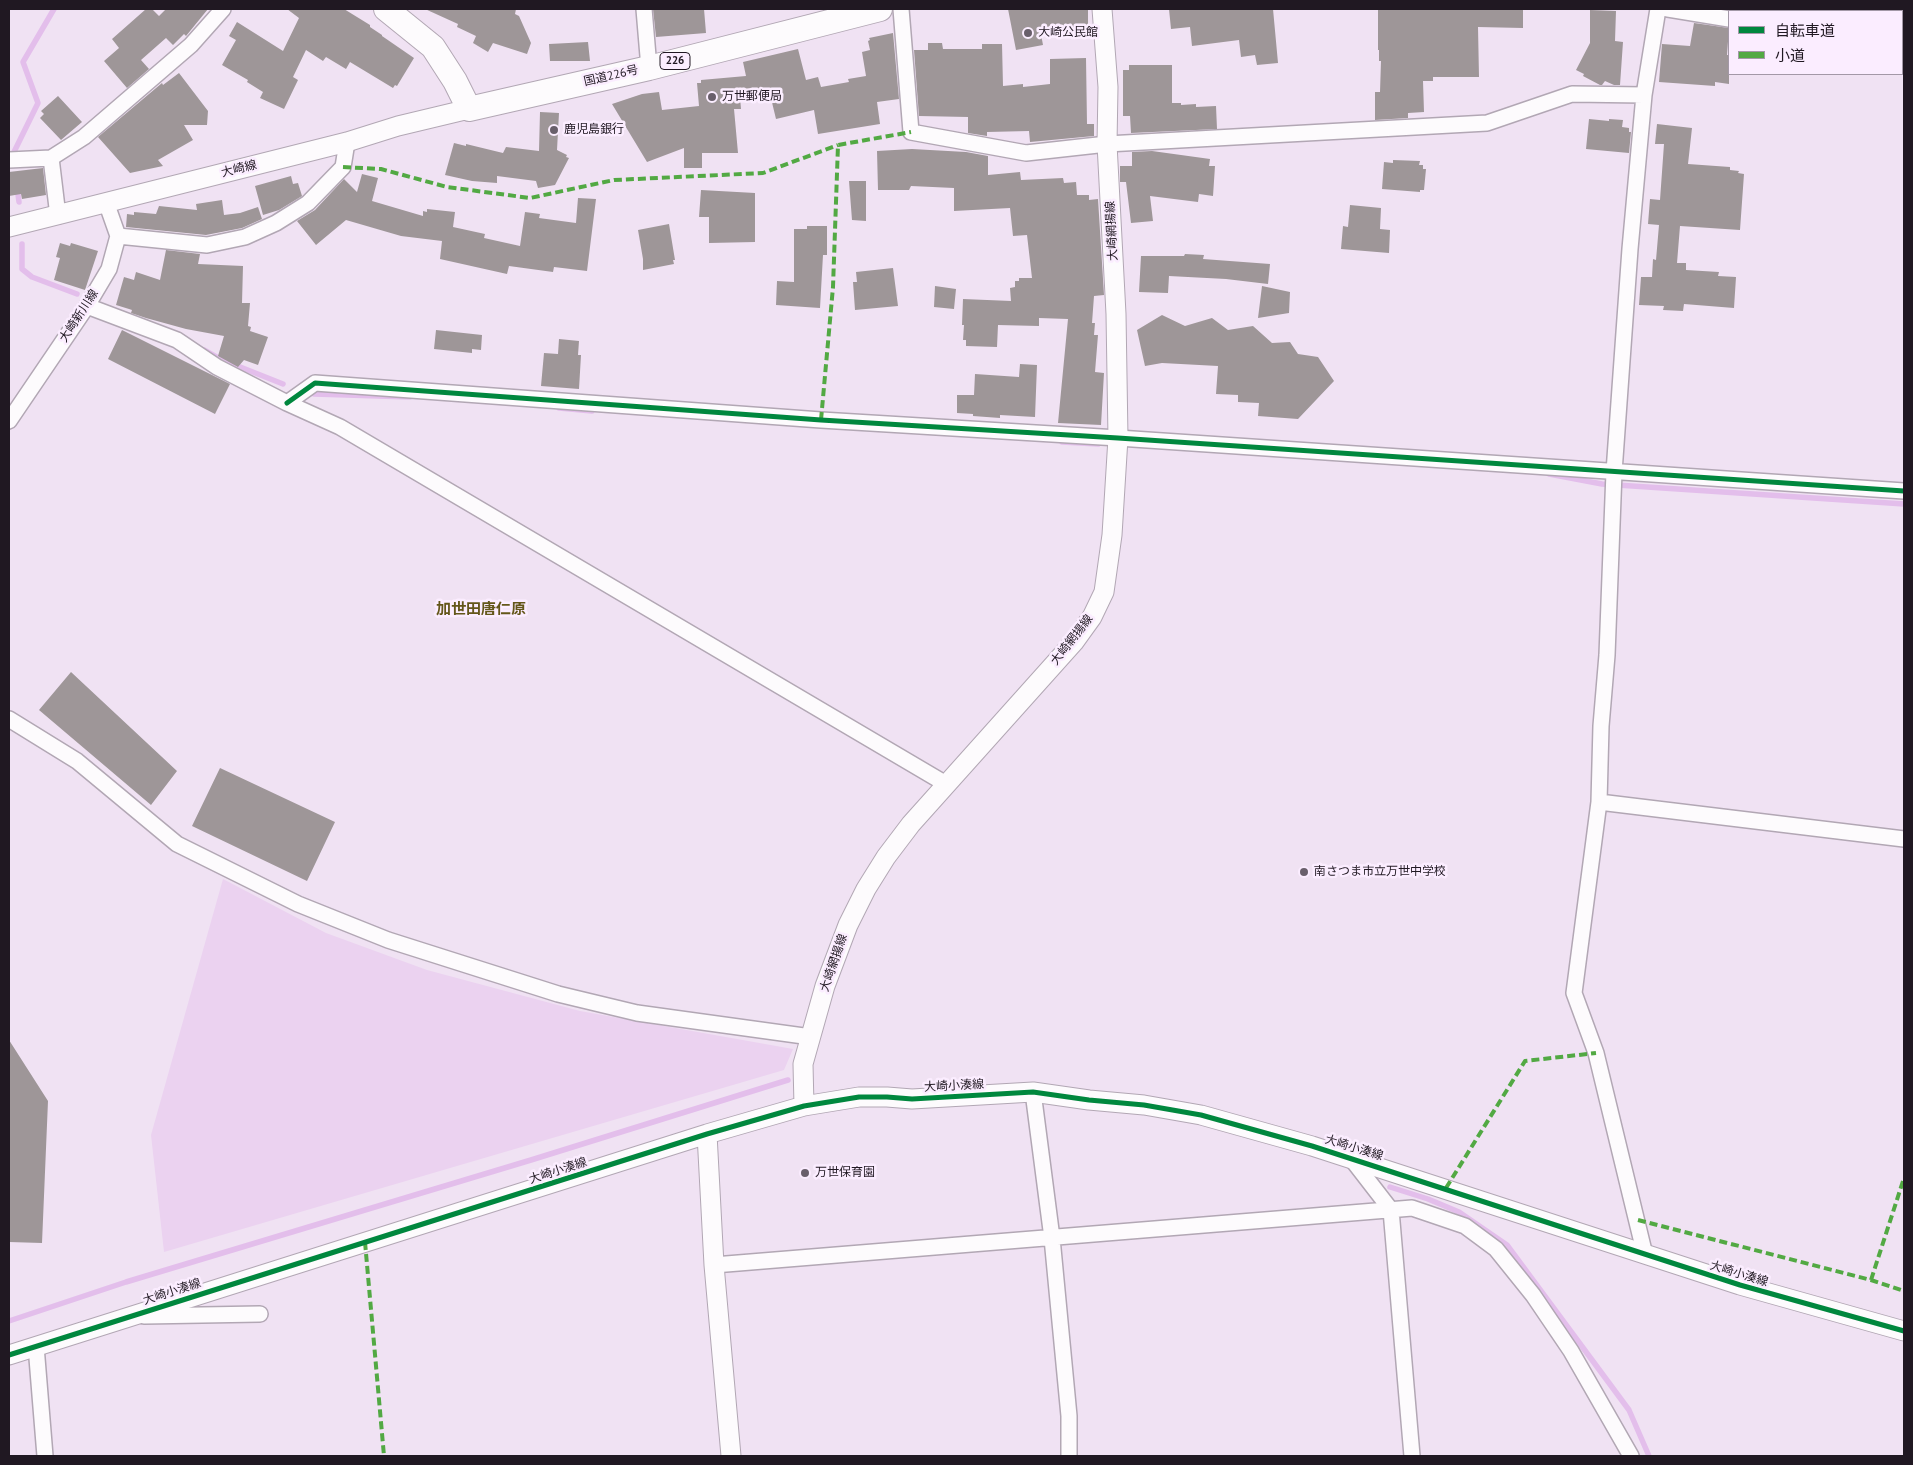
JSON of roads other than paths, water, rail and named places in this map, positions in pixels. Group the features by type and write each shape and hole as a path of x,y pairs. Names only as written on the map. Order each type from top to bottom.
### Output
{"highway":[{"path":"386,9 433,47 455,81 469,109"},
{"name":"国道226号","path":"469,109 649,68 880,9"}],"street":[{"path":"9,160 52,158 84,137 191,45 223,9"},
{"path":"644,9 649,68"},
{"path":"901,9 911,132 1026,153 1107,144 1487,123 1572,94 1644,94"},
{"name":"大崎網揚線","path":"804,1106 803,1064 826,986 848,925 866,889 901,838 946,784 1074,642 1092,616 1104,592 1112,535 1118,438 1116,314 1107,144 1108,87 1102,9"},
{"path":"1645,1255 1596,1053 1574,993 1599,802 1601,726 1607,655 1614,478 1630,249 1644,94 1658,9"},
{"path":"1668,9 1728,19"},
{"name":"大崎線","path":"9,227 347,142 398,126 469,109"},
{"path":"106,202 118,236 207,245 245,237 276,223 308,203 343,167 347,142"},
{"path":"52,158 58,216"},
{"name":"大崎新川線","path":"9,421 87,306 109,269 118,236"},
{"path":"87,306 177,340 217,367 287,403 340,427 946,784"},
{"path":"287,403 315,383 820,420 1118,438 1614,478 1904,491"},
{"path":"9,719 77,761 177,844 298,904 388,940 549,991 637,1013 811,1037"},
{"path":"1599,802 1904,839"},
{"path":"1033,1092 1052,1238 1069,1416 1069,1456"},
{"name":"大崎小湊線","path":"9,1355 707,1134 804,1106 859,1097 887,1096 912,1099 1033,1092 1088,1100 1144,1104 1201,1115 1350,1157 1740,1285 1904,1331"},
{"path":"707,1134 714,1265 731,1456"},
{"path":"1350,1157 1391,1210 1412,1456"},
{"path":"714,1265 1412,1208 1465,1226 1496,1249 1532,1295 1571,1351 1631,1456"},
{"path":"128,1317 260,1314"},
{"path":"36,1346 45,1456"}],"waterway":[{"path":"14,152 38,103 23,62 54,9"},
{"path":"17,187 19,202"},
{"path":"22,244 22,269 32,277 77,294"},
{"path":"204,350 220,359 283,384"},
{"path":"314,394 410,397"},
{"path":"559,408 592,411"},
{"path":"1062,442 1098,444"},
{"path":"1549,474 1602,484 1904,504"},
{"path":"9,1321 126,1282 531,1160 788,1080"},
{"path":"1390,1187 1428,1199 1459,1212 1507,1245 1629,1410 1649,1456"}],"place":[{"name":"大崎公民館","path":"1028,33"},
{"name":"万世郵便局","path":"712,97"},
{"name":"鹿児島銀行","path":"554,130"},
{"name":"南さつま市立万世中学校","path":"1304,872"},
{"name":"万世保育園","path":"805,1173"}],"district":[{"name":"加世田唐仁原","path":"481,610"}]}
